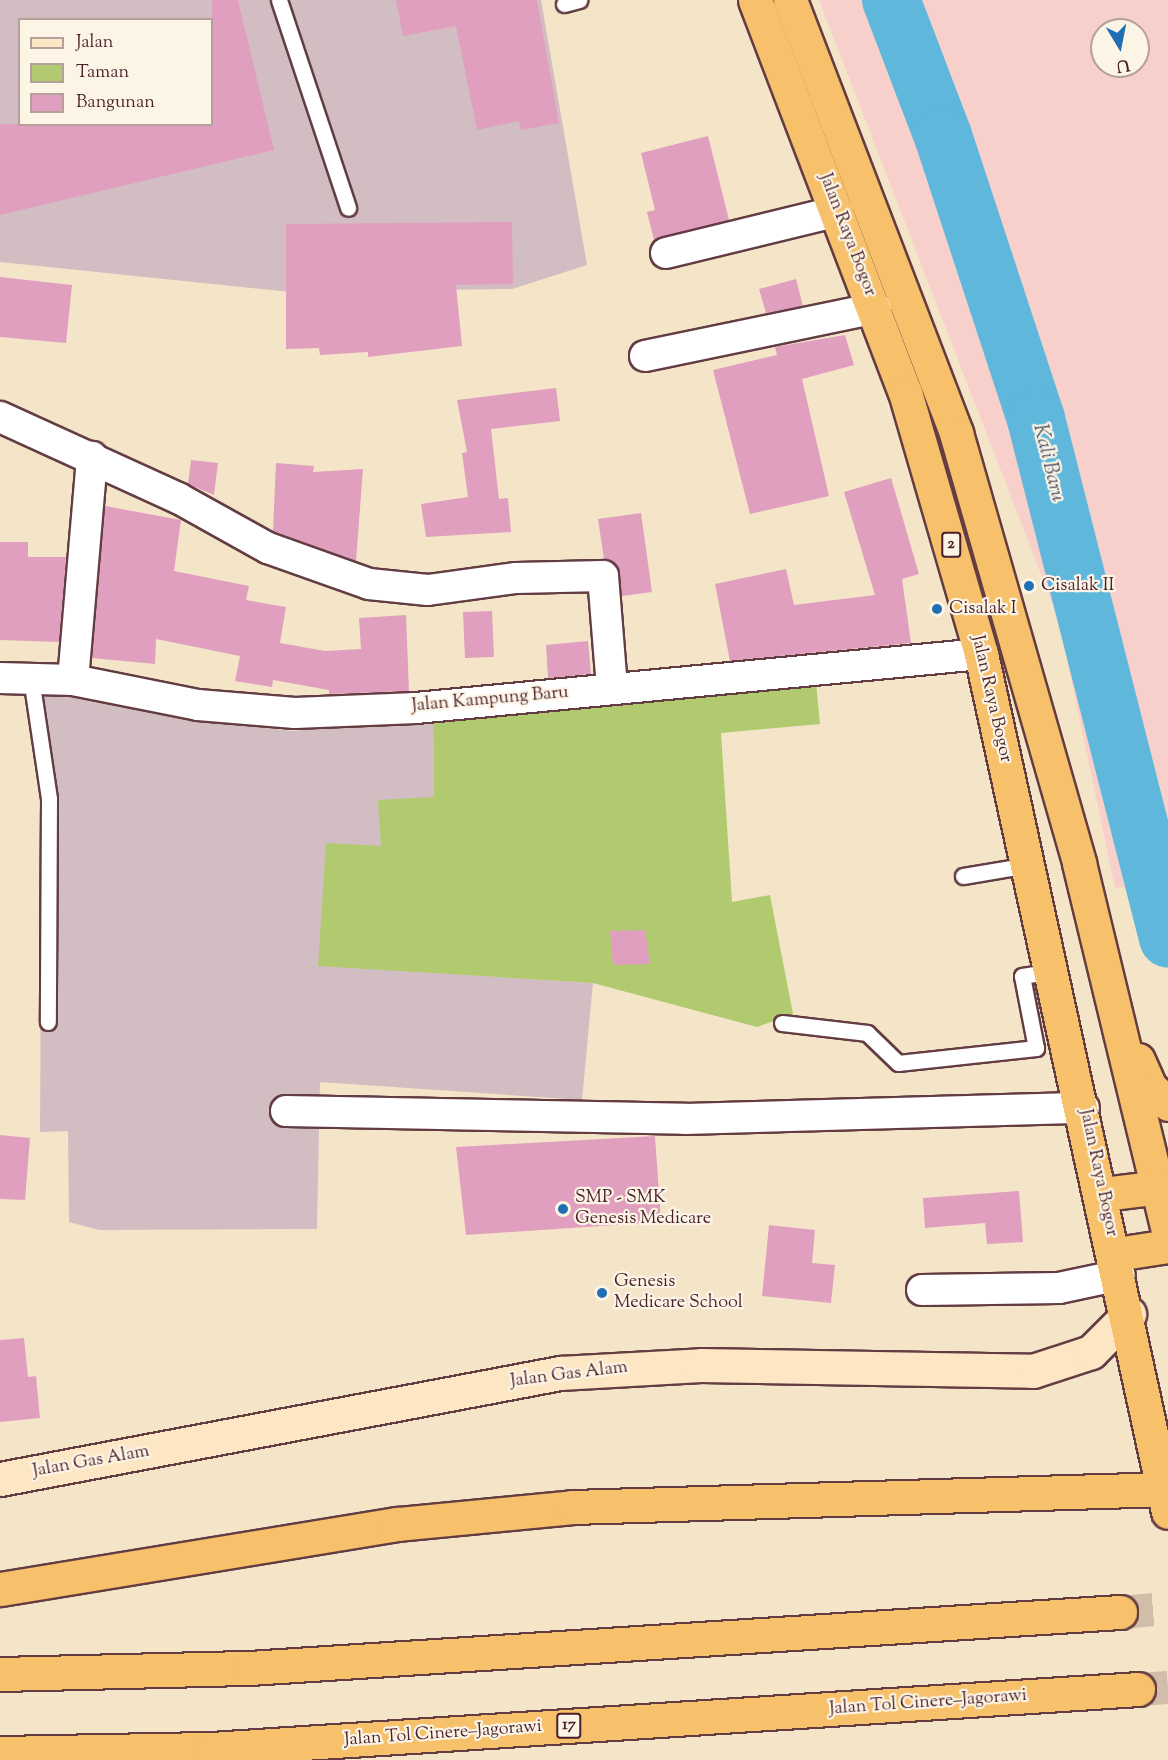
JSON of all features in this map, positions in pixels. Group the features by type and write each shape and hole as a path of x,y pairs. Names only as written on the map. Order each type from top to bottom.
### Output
{"highway":[{"name":"Jalan Raya Bogor","path":"755,0 876,308 925,455 981,654 1103,1194 1166,1497"},
{"name":"Jalan Raya Bogor","path":"790,0 956,432 1163,1186 1168,1231"},
{"path":"1117,1014 1150,1087 1168,1104"},
{"path":"1103,1194 1163,1186"},
{"path":"1118,1265 1168,1246"},
{"path":"0,1589 397,1524 572,1507 1166,1497"},
{"path":"0,1674 249,1668 1120,1612"},
{"name":"Jalan Tol Cinere–Jagorawi","path":"0,1753 211,1749 1138,1689"}],"main road":[{"name":"Jalan Gas Alam","path":"0,1479 560,1373 701,1365 1033,1371 1090,1352 1129,1314"}],"street":[{"path":"666,253 838,211"},
{"path":"645,356 876,308"},
{"path":"0,417 92,458 268,548 369,584 428,590 516,578 603,576 612,689"},
{"path":"73,680 92,458"},
{"name":"Jalan Kampung Baru","path":"0,678 73,680 198,705 295,712 416,708 981,654"},
{"path":"286,1111 685,1119 1084,1108"},
{"path":"922,1290 1059,1288 1118,1265"}],"lane":[{"path":"279,0 348,208"},
{"path":"31,678 49,799 48,1022"},
{"path":"963,876 1029,865"},
{"path":"782,1023 867,1033 898,1064 1036,1048 1022,976 1053,971"}],"shaded area":[{"path":"0,0 541,0 587,265 512,289 290,292 0,262"},
{"path":"819,0 1168,0 1168,883 1115,888 1059,621"},
{"path":"41,686 224,723 292,731 433,718 434,797 381,847 318,965 593,983 582,1100 320,1082 317,1229 99,1230 69,1222 68,1131 40,1132 41,953 50,802"}],"green space":[{"path":"816,682 820,724 721,733 732,902 770,895 793,1014 757,1027 593,983 318,966 326,843 381,846 378,800 434,797 433,718"}],"building":[{"path":"212,0 238,0 274,150 0,215 0,124 18,124 18,126 213,126"},
{"path":"396,0 537,0 559,123 521,130 519,121 477,130 456,26 403,36"},
{"path":"708,136 729,220 654,240 647,212 655,210 641,153"},
{"path":"512,222 513,284 456,285 462,346 368,357 368,352 320,355 319,348 286,349 286,224"},
{"path":"0,277 72,285 66,343 0,337"},
{"path":"796,279 803,306 766,313 759,289"},
{"path":"845,335 854,365 802,379 829,496 750,514 713,370 777,355 775,347"},
{"path":"556,388 560,421 491,429 499,499 508,498 511,532 426,537 421,504 468,497 462,453 467,452 457,400"},
{"path":"191,460 218,463 214,495 188,484"},
{"path":"276,463 314,466 313,472 363,469 356,561 273,531"},
{"path":"891,478 919,574 902,579 911,643 730,661 715,584 786,569 794,605 875,595 844,492"},
{"path":"105,506 181,520 174,571 249,586 246,600 286,607 280,643 325,651 361,649 359,618 406,615 409,691 329,694 329,690 273,680 272,687 235,681 240,656 156,639 155,664 92,658"},
{"path":"641,513 652,592 622,596 618,567 604,559 598,519"},
{"path":"0,542 28,542 28,557 66,557 59,642 0,640"},
{"path":"492,611 494,657 465,658 463,612"},
{"path":"588,641 591,674 548,678 546,645"},
{"path":"645,930 650,964 613,965 610,931"},
{"path":"0,1135 30,1138 25,1200 0,1199"},
{"path":"655,1136 661,1222 466,1235 456,1147"},
{"path":"1019,1191 1023,1242 987,1244 985,1223 925,1228 923,1198"},
{"path":"769,1225 815,1230 812,1263 835,1265 831,1303 762,1296"},
{"path":"24,1338 28,1377 36,1376 40,1418 0,1422 0,1340"}],"waterway":[{"name":"Kali Baru","path":"891,0 943,136 1036,419 1168,938"}],"tunnel":[{"path":"1120,1612 1168,1608"},
{"path":"1138,1689 1168,1687"}],"place":[{"name":"Cisalak II","path":"1029,586"},
{"name":"Cisalak I","path":"937,609"},
{"name":"SMP - SMK Genesis Medicare","path":"563,1209"},
{"name":"Genesis Medicare School","path":"602,1293"}]}
